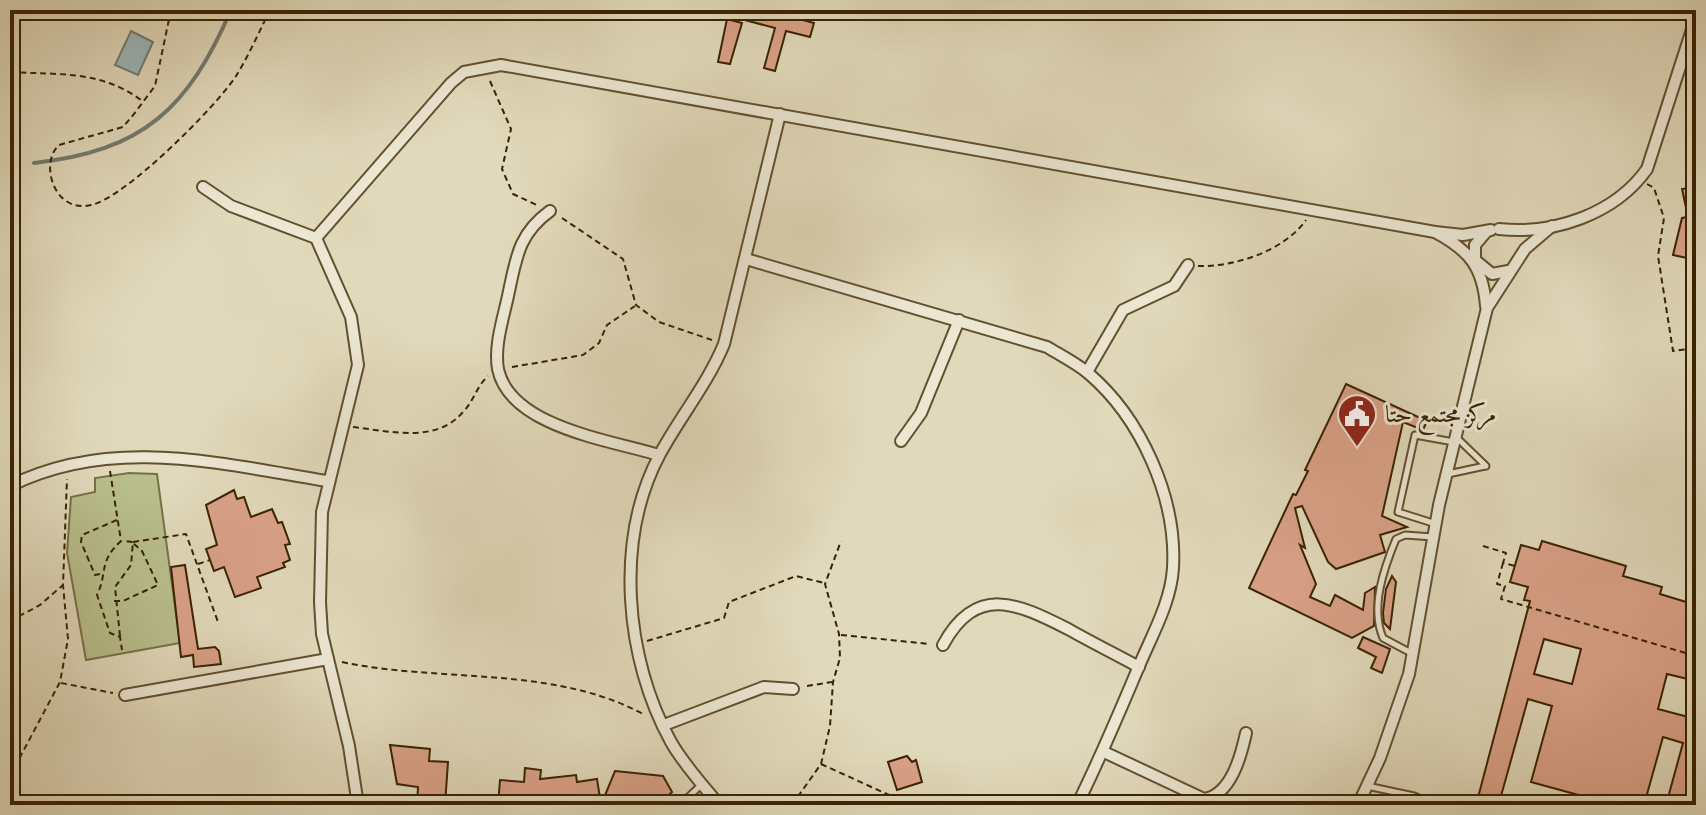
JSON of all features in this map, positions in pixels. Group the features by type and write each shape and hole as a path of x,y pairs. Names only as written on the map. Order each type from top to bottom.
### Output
{"street":[{"path":"316,238 451,83 464,72 483,67 525,67 1435,232 1463,235 1552,226 1606,209 1647,169 1696,17"},
{"path":"719,805 671,742 644,682 630,592 632,551 647,484 659,455 717,362 724,344 780,114"},
{"path":"203,187 231,206 316,238 351,317 358,365 327,481 322,512 320,602 328,659 349,746 358,805"},
{"path":"550,211 532,224 519,250 499,339 498,367 505,388 532,416 659,455"},
{"path":"1358,805 1380,758 1413,654 1436,524 1487,308 1525,249 1552,226"},
{"path":"1487,308 1475,260 1475,245 1495,230"},
{"path":"1495,230 1517,241 1515,265"},
{"path":"1435,232 1492,274 1515,265"},
{"path":"746,259 1047,347 1087,372 1140,434 1161,489 1173,540 1171,580 1158,623 1104,752 1077,805"},
{"path":"1087,372 1123,310 1174,286 1188,265"},
{"path":"901,441 921,413 959,320"},
{"path":"10,486 67,466 108,458 178,457 327,481"},
{"path":"943,645 953,627 967,612 1004,603 1030,610 1139,667"},
{"path":"125,695 328,659"},
{"path":"664,725 764,687 793,689"},
{"path":"1104,752 1204,799 1222,790 1241,756 1246,733"}],"lane":[{"path":"1436,524 1398,512 1415,435 1455,440 1486,466 1447,474"},
{"path":"1413,654 1383,638 1380,631 1384,569 1396,539 1405,535 1434,537"},
{"path":"680,805 702,784"},
{"path":"1366,786 1414,796 1435,805"}],"path":[{"path":"171,10 155,86 123,127 59,145 53,150 50,162 57,193 65,204 74,208 94,205 137,176 183,135 216,103 237,75 270,10"},
{"path":"483,67 511,129 502,169 513,194 550,211 623,259 636,305 659,322 724,344"},
{"path":"10,72 96,77 120,84 142,100"},
{"path":"1640,179 1654,188 1664,218 1658,256 1673,351 1696,348"},
{"path":"1188,265 1217,266 1262,252 1296,235 1314,210"},
{"path":"108,458 121,541 102,564 102,584 97,595 110,633 120,637"},
{"path":"10,776 60,682 68,639 63,585 67,466"},
{"path":"101,574 95,575 81,542 82,535 118,519"},
{"path":"121,541 186,534 218,622"},
{"path":"792,805 821,764 830,726 833,682 840,658 839,634 825,584 841,541"},
{"path":"114,601 123,601 158,585 142,551 133,542"},
{"path":"122,650 114,601 115,587 131,565 133,542"},
{"path":"1483,546 1506,553 1497,584 1505,586 1501,599 1696,656"},
{"path":"197,564 210,560"},
{"path":"1503,563 1515,566"},
{"path":"636,645 724,618 729,602 796,576 825,584"},
{"path":"10,621 40,605 63,585"},
{"path":"839,634 943,645"},
{"path":"328,659 382,671 490,676 585,692 630,707 664,725"},
{"path":"60,682 125,695"},
{"path":"793,689 833,682"},
{"path":"821,764 911,805"}],"green space":[{"path":"129,473 157,474 180,643 86,660 67,553 71,497 95,492 95,478"}],"water":[{"path":"131,31 153,42 138,75 115,65"}],"building":[{"path":"722,10 765,10 814,23 810,37 786,31 775,71 764,68 775,28 722,14"},
{"path":"727,19 742,23 730,64 718,62"},
{"path":"1696,187 1696,260 1673,255 1682,218 1688,217 1682,189"},
{"path":"1346,384 1427,421 1423,430 1403,422 1382,516 1407,527 1380,535 1385,552 1336,569 1328,562 1302,506 1295,508 1305,548 1300,545 1316,584 1310,597 1330,606 1335,595 1363,610 1365,593 1375,587 1374,626 1352,638 1249,588 1293,494 1296,495 1308,471 1305,470"},
{"path":"234,490 237,499 244,497 251,517 272,509 278,523 282,522 290,544 285,545 290,560 283,563 285,567 257,577 261,588 235,597 224,567 214,571 206,549 217,545 206,505"},
{"path":"1542,541 1626,566 1623,576 1662,587 1660,594 1696,605 1696,681 1667,674 1658,709 1696,719 1696,773 1687,805 1666,805 1683,743 1663,737 1644,805 1615,805 1531,782 1552,706 1528,699 1501,796 1521,802 1521,805 1476,805 1530,601 1524,600 1528,587 1510,582 1521,545 1539,550","holes":["1544,639 1581,649 1572,684 1534,674"]},
{"path":"185,565 198,649 215,647 219,651 221,664 194,667 193,655 181,657 171,567"},
{"path":"1392,576 1396,582 1390,629 1384,623 1383,613 1386,589"},
{"path":"1363,637 1390,649 1382,673 1371,668 1376,657 1358,648"},
{"path":"390,745 430,749 429,761 448,762 445,805 417,805 418,787 397,784"},
{"path":"907,756 912,762 916,760 922,782 897,790 888,762"},
{"path":"525,768 541,770 540,779 576,775 577,782 597,779 601,805 498,805 500,780 524,782"},
{"path":"615,771 663,776 672,792 658,805 601,805"}],"waterway":[{"path":"34,163 105,148 157,119 179,99 197,74 231,10"}],"place":[{"name":"مركز مجتمع حتا","path":"1357,448"}]}
